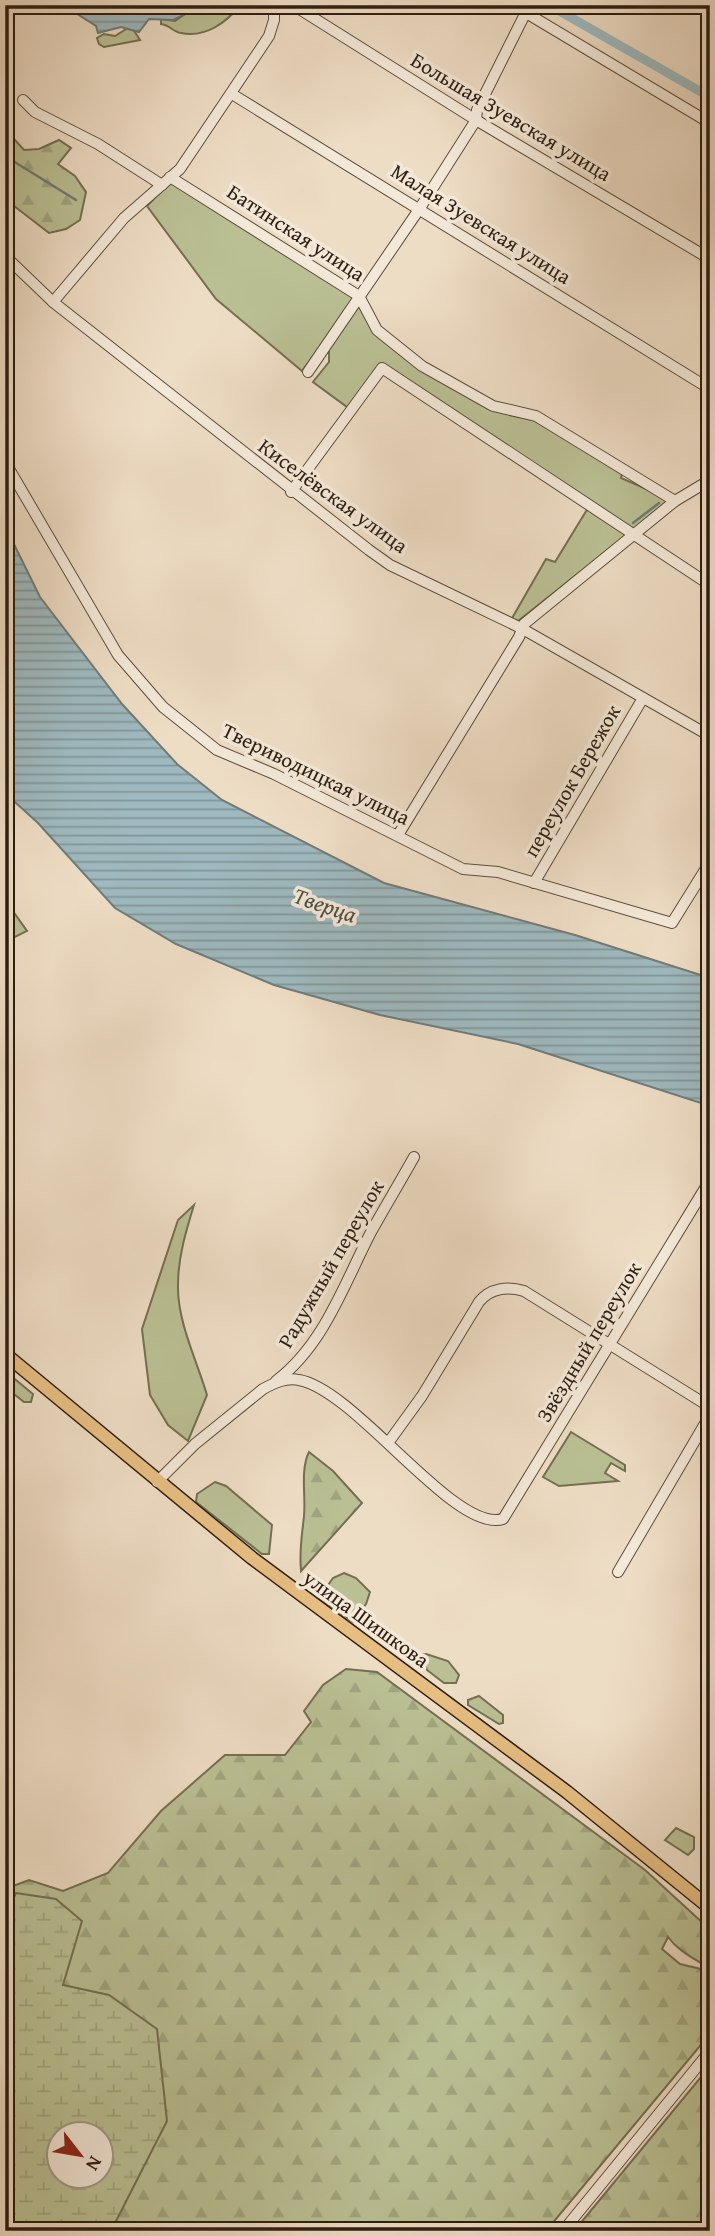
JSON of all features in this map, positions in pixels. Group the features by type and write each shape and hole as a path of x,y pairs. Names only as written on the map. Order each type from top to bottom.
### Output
{"main road":[{"name":"улица Шишкова","path":"5,1354 157,1482 307,1601 567,1792 710,1908"}],"street":[{"path":"54,302 124,218 180,169 272,31 274,5"},
{"name":"Большая Зуевская улица","path":"293,5 476,120 710,260"},
{"path":"513,5 710,123"},
{"path":"307,372 420,208 476,120 477,110 526,12"},
{"name":"Малая Зуевская улица","path":"232,94 710,389"},
{"name":"Батинская улица","path":"23,100 35,112 166,181 359,296 377,330 422,366 493,406 536,416 676,501"},
{"name":"Киселёвская улица","path":"5,256 54,302 291,492 390,565 521,628 710,736"},
{"path":"291,492 382,368 710,585"},
{"name":"Твериводицкая улица","path":"5,461 118,654 163,707 217,750 398,835 463,869 498,872 672,923 710,862"},
{"path":"398,835 519,637 521,628 676,501 710,480"},
{"name":"переулок Бережок","path":"534,883 643,698"},
{"name":"Радужный переулок","path":"157,1482 230,1413 295,1367 319,1334 414,1157"},
{"name":"Звёздный переулок","path":"388,1444 448,1496 482,1518 499,1520 506,1516 710,1181"},
{"path":"273,1384 299,1380 315,1386 352,1411 388,1444 422,1396 479,1302 489,1293 499,1290 524,1291 710,1408"},
{"path":"618,1572 710,1415"},
{"path":"563,2231 710,2051"}],"green space":[{"path":"198,5 241,5 222,23 199,33 178,32 161,24 161,19 175,21"},
{"path":"131,26 140,40 104,47 99,44 97,38 104,34 115,36"},
{"path":"5,129 24,150 39,149 59,140 71,148 58,164 75,176 86,192 80,220 66,229 49,233 5,199"},
{"path":"171,181 349,293 355,300 302,371 216,299 147,206"},
{"path":"360,303 375,332 492,408 537,419 622,474 621,478 671,500 635,529 627,527 382,365 352,408 347,407 313,382 329,362 329,347"},
{"path":"588,508 627,535 518,621 511,620 546,559 555,562"},
{"path":"5,900 27,931 5,942"},
{"path":"194,1205 181,1254 179,1299 184,1327 207,1395 188,1441 168,1425 150,1395 142,1329 178,1220"},
{"path":"5,1371 33,1394 31,1402 24,1402 5,1387"},
{"path":"571,1432 625,1465 625,1471 611,1463 605,1473 618,1481 559,1486 543,1477"},
{"path":"309,1452 333,1471 362,1503 301,1571 304,1475"},
{"path":"215,1482 226,1486 272,1525 269,1554 262,1554 196,1502 197,1494"},
{"path":"344,1573 356,1578 370,1592 366,1604 353,1622 319,1598 333,1578"},
{"path":"422,1655 448,1661 459,1675 456,1683 444,1683 427,1670"},
{"path":"346,1669 377,1672 645,1870 705,1925 705,1936 710,1940 710,1969 682,1951 668,1937 662,1949 680,1964 705,1970 710,1978 710,2034 546,2231 101,2231 50,2190 116,2190 116,2120 46,2120 46,2187 33,2176 5,2120 5,1889 29,1880 63,1891 108,1873 161,1811 225,1755 285,1755 311,1722 304,1711 323,1685"},
{"path":"479,1696 503,1715 503,1723 499,1724 468,1705 468,1700"},
{"path":"676,1828 694,1837 694,1849 688,1855 665,1840"},
{"path":"16,1893 56,1899 82,1921 63,1985 109,1995 157,2029 167,2121 111,2231 5,2231 5,1914"},
{"path":"710,2066 710,2231 574,2231"}],"water":[{"path":"63,5 101,5 116,11 133,5 205,5 173,20 149,19 139,32 121,27 98,33 96,26"},
{"name":"Тверца","path":"5,526 40,597 122,704 177,764 222,800 384,883 575,935 710,978 710,1106 518,1044 380,1015 274,985 176,944 115,908 38,823 5,793"}],"waterway":[{"path":"549,5 710,97"},
{"path":"5,156 76,200"},
{"path":"633,523 659,503"}]}
